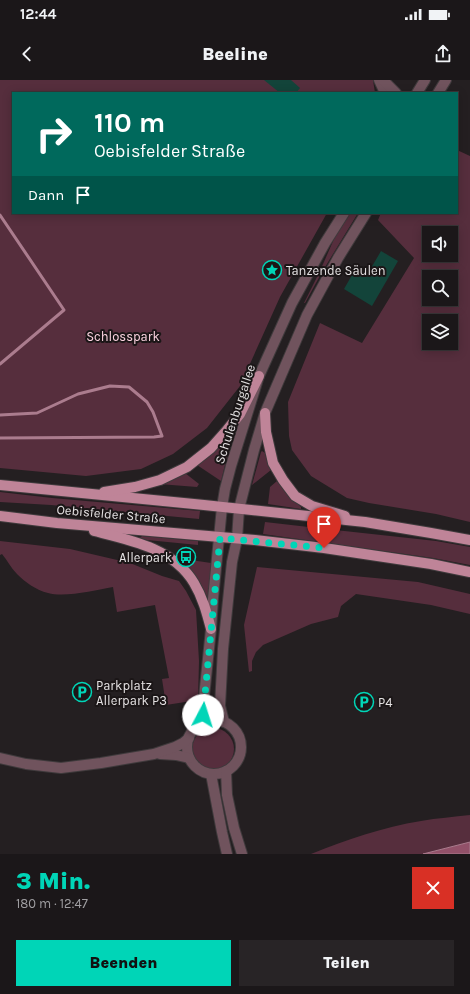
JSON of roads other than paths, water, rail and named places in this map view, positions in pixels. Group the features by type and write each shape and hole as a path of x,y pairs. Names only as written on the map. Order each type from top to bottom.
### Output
{"main road":[{"path":"92,494 135,487 160,480 188,467 211,448 240,414 259,376"},
{"path":"265,414 266,432 273,463 295,496 312,506 366,522 470,540"},
{"name":"Oebisfelder Straße","path":"0,485 366,522"},
{"name":"Oebisfelder Straße","path":"0,516 57,523 236,539"},
{"path":"57,523 142,543 172,560 184,570 195,584 204,604 211,629"},
{"path":"236,539 324,548 430,564 470,572"}],"street":[{"path":"380,80 385,92"},
{"path":"383,80 395,92"},
{"path":"418,92 425,80"},
{"path":"439,92 446,80"},
{"name":"Schulenburgallee","path":"220,538 225,489 259,376 292,303 325,243 343,214"},
{"path":"224,722 220,706 223,649 239,509 265,414 307,315 338,258 365,214"},
{"path":"292,303 307,315"},
{"path":"202,723 220,538"},
{"path":"210,720 224,722 231,726 236,732 240,741 241,751 239,758 235,764 226,771 218,774 211,774 202,771 194,766 189,758 187,745 192,731 202,723 210,720"},
{"path":"0,758 26,764 61,768 154,754 175,747 189,738"},
{"path":"154,754 176,755 189,758"},
{"path":"226,771 227,795 234,828 242,854"},
{"path":"211,774 227,854"}],"waterway":[{"path":"0,215 64,310 0,364"},
{"path":"0,415 37,413 78,394 110,386 129,387 147,402 153,412 162,436 0,438"}],"place":[{"name":"Tanzende Säulen","path":"272,270"},
{"name":"Allerpark","path":"186,557"},
{"name":"Parkplatz Allerpark P3","path":"82,692"},
{"name":"P4","path":"364,702"}],"park label":[{"name":"Schlosspark","path":"123,336"}]}
